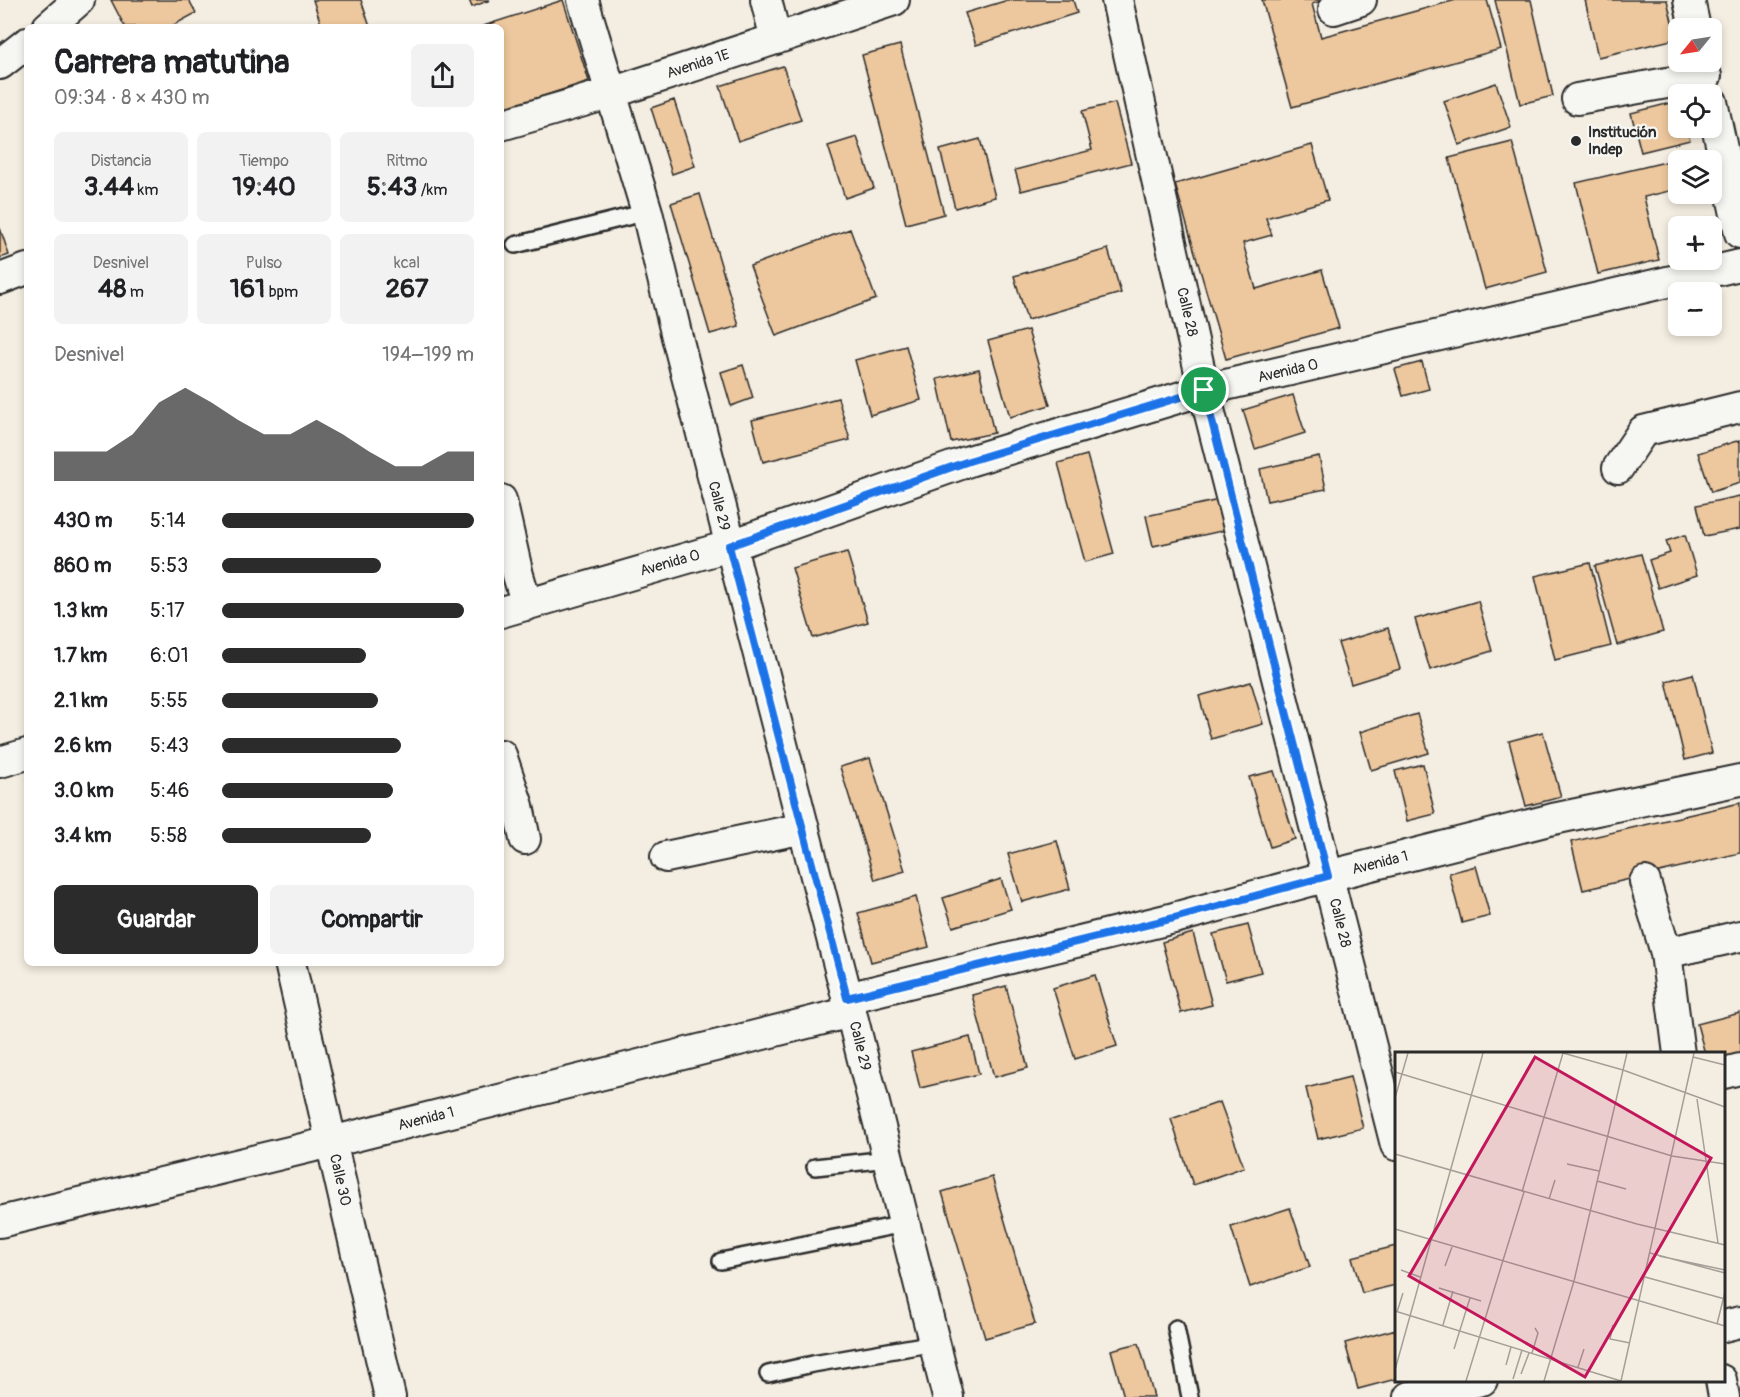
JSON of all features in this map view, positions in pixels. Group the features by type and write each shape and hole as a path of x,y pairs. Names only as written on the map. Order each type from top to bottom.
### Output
{"street":[{"path":"48,19 79,0"},
{"name":"Calle 29","path":"583,0 647,212 729,546 804,828 948,1397"},
{"path":"766,0 776,39"},
{"name":"Avenida 1E","path":"504,124 611,93 894,0"},
{"name":"Calle 28","path":"1118,0 1204,390 1395,1141"},
{"path":"1689,0 1693,18"},
{"path":"0,64 24,45"},
{"path":"1577,99 1708,83 1740,232"},
{"name":"Avenida 0","path":"514,608 729,546 969,461 1204,390 1740,265"},
{"path":"0,279 24,270"},
{"path":"1618,468 1642,431 1740,407"},
{"path":"504,525 514,608"},
{"path":"0,762 24,755"},
{"path":"504,764 518,806 525,839"},
{"name":"Avenida 1","path":"0,1222 332,1142 1328,876 1553,819 1740,780"},
{"path":"666,857 804,828"},
{"path":"1645,882 1666,953 1679,1052"},
{"path":"1666,953 1740,936"},
{"name":"Calle 30","path":"291,966 390,1397"},
{"path":"1725,1073 1740,1069"},
{"path":"1725,1326 1740,1322"},
{"path":"1721,1382 1724,1397"},
{"path":"1409,1397 1463,1386"}],"lane":[{"path":"515,245 647,212"},
{"path":"815,1167 888,1159"},
{"path":"721,1261 904,1224"},
{"path":"1176,1328 1190,1397"},
{"path":"768,1374 935,1343"}],"building":[{"path":"111,0 189,0 196,13 176,24 123,24"},
{"path":"313,0 361,0 369,24 321,24"},
{"path":"469,0 490,0 472,7"},
{"path":"563,0 589,81 507,108 504,100 504,24 489,24"},
{"path":"1008,0 1073,0 1077,13 976,45 965,13"},
{"path":"1262,0 1324,0 1312,4 1321,37 1456,0 1487,0 1501,49 1292,107"},
{"path":"1495,0 1531,0 1553,96 1520,104"},
{"path":"1585,0 1667,0 1671,18 1668,18 1668,41 1598,57"},
{"path":"900,45 944,214 906,224 862,55"},
{"path":"783,66 801,120 738,141 720,86"},
{"path":"1496,83 1511,127 1459,145 1444,101"},
{"path":"674,100 695,166 672,174 651,108"},
{"path":"1115,103 1131,163 1021,191 1015,170 1092,150 1082,111"},
{"path":"1668,104 1668,138 1689,138 1690,140 1641,152 1631,113"},
{"path":"857,137 874,188 845,198 828,146"},
{"path":"980,139 995,197 955,208 940,150"},
{"path":"1512,142 1547,272 1485,289 1449,158"},
{"path":"1312,145 1328,200 1266,218 1272,235 1243,243 1256,289 1322,270 1339,328 1226,359 1175,184"},
{"path":"1668,161 1668,191 1644,197 1659,260 1598,274 1576,183"},
{"path":"700,194 739,326 710,334 671,203"},
{"path":"0,228 9,255 0,258"},
{"path":"850,229 876,299 776,336 750,266"},
{"path":"1108,249 1121,293 1027,320 1014,276"},
{"path":"1028,330 1050,405 1010,417 988,341"},
{"path":"906,346 921,400 870,415 855,360"},
{"path":"1422,362 1429,389 1403,396 1395,369"},
{"path":"743,365 753,398 731,406 721,372"},
{"path":"979,369 994,433 951,442 937,379"},
{"path":"1293,395 1305,433 1255,449 1243,410"},
{"path":"838,398 850,440 763,462 752,420"},
{"path":"1740,440 1740,483 1711,492 1698,453"},
{"path":"1087,455 1114,554 1085,562 1058,463"},
{"path":"1319,456 1326,489 1267,501 1260,469"},
{"path":"1740,496 1740,529 1704,536 1697,505"},
{"path":"1219,500 1226,530 1153,546 1146,516"},
{"path":"1685,535 1697,575 1658,588 1649,560 1670,553 1666,541"},
{"path":"847,552 868,622 813,638 792,568"},
{"path":"1641,554 1663,632 1617,645 1595,566"},
{"path":"1590,563 1611,646 1555,660 1535,576"},
{"path":"1478,601 1492,651 1430,670 1415,619"},
{"path":"1388,628 1400,669 1351,684 1338,643"},
{"path":"1693,674 1712,753 1685,760 1666,681"},
{"path":"1251,682 1263,724 1211,739 1199,696"},
{"path":"1417,714 1429,753 1371,770 1360,732"},
{"path":"1543,732 1561,797 1526,806 1509,741"},
{"path":"870,758 905,871 875,880 840,767"},
{"path":"1423,764 1435,814 1407,821 1395,771"},
{"path":"1274,771 1295,839 1270,847 1249,777"},
{"path":"1740,803 1740,853 1583,890 1571,842"},
{"path":"1057,841 1070,889 1022,902 1008,854"},
{"path":"1476,866 1490,916 1462,923 1449,873"},
{"path":"1001,879 1011,909 953,927 943,898"},
{"path":"916,897 929,947 871,962 858,913"},
{"path":"1248,925 1261,972 1226,981 1213,934"},
{"path":"1193,933 1212,1005 1181,1013 1162,942"},
{"path":"1095,975 1117,1046 1075,1059 1053,988"},
{"path":"1006,986 1028,1068 994,1077 972,995"},
{"path":"1740,1013 1740,1057 1725,1061 1725,1052 1704,1052 1697,1024"},
{"path":"970,1037 979,1074 920,1088 911,1052"},
{"path":"1350,1077 1363,1128 1318,1139 1306,1088"},
{"path":"1220,1102 1244,1167 1193,1185 1171,1119"},
{"path":"992,1177 1035,1324 985,1338 942,1192"},
{"path":"1290,1208 1310,1267 1250,1287 1231,1227"},
{"path":"1395,1246 1395,1285 1362,1293 1352,1257"},
{"path":"1395,1329 1395,1379 1358,1389 1345,1343"},
{"path":"1139,1343 1154,1397 1124,1397 1111,1350"}],"place":[{"name":"Institución Indep","path":"1576,141"}],"route":[{"path":"1204,390 1328,876 1174,918 847,998 729,546 969,461 1204,390"}]}
